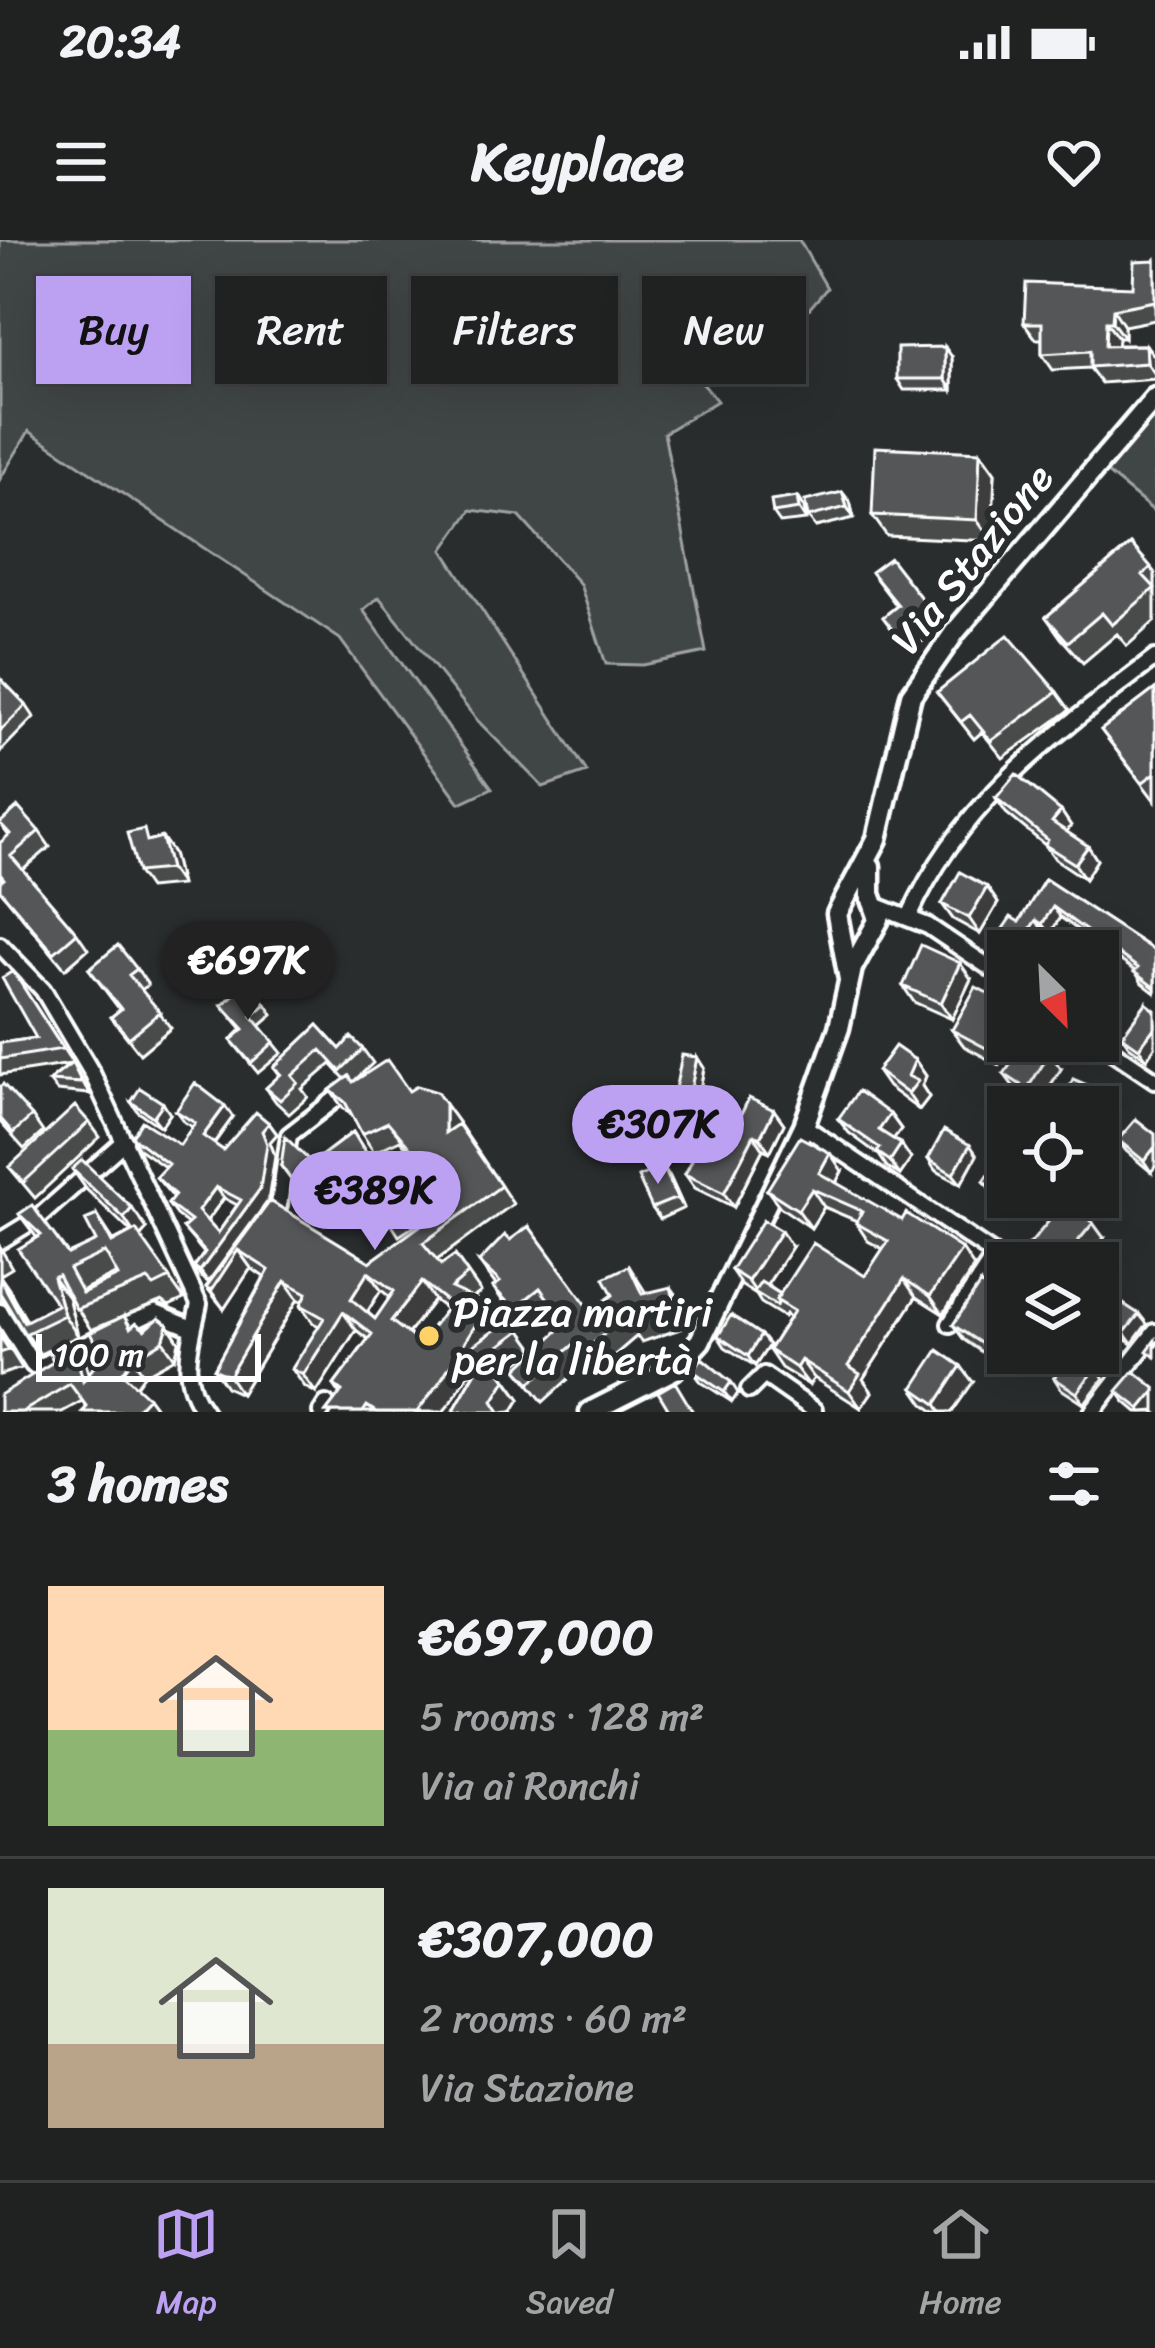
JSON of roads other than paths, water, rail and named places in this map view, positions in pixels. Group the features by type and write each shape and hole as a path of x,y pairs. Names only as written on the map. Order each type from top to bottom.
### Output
{"main road":[{"name":"Via Stazione","path":"875,904 871,858 905,712 923,673 1155,398"},
{"name":"Via Stazione","path":"841,904 871,858"},
{"path":"590,1412 673,1370 700,1341 804,1126 838,1028 849,979 880,919 875,904 858,895 841,904 849,979"},
{"path":"840,928 856,938 871,934"}],"street":[{"path":"871,934 909,917 972,811 1063,728 1155,658"},
{"path":"875,904 909,917 987,967"},
{"path":"0,944 43,990 125,1141 199,1304"},
{"path":"1119,1056 1155,1080"},
{"path":"253,1236 279,1205 289,1135 342,1094"},
{"path":"804,1126 995,1255 950,1324"},
{"path":"0,1241 39,1217 125,1141"},
{"path":"205,1412 194,1397 186,1363 199,1304 215,1292"},
{"path":"0,1312 33,1365 41,1366 153,1312 192,1328"},
{"path":"1093,1412 1155,1332"},
{"path":"749,1390 764,1375 814,1411"},
{"path":"179,1412 194,1397"}],"place":[{"name":"Piazza martiri per la libertà","path":"429,1336"}]}
